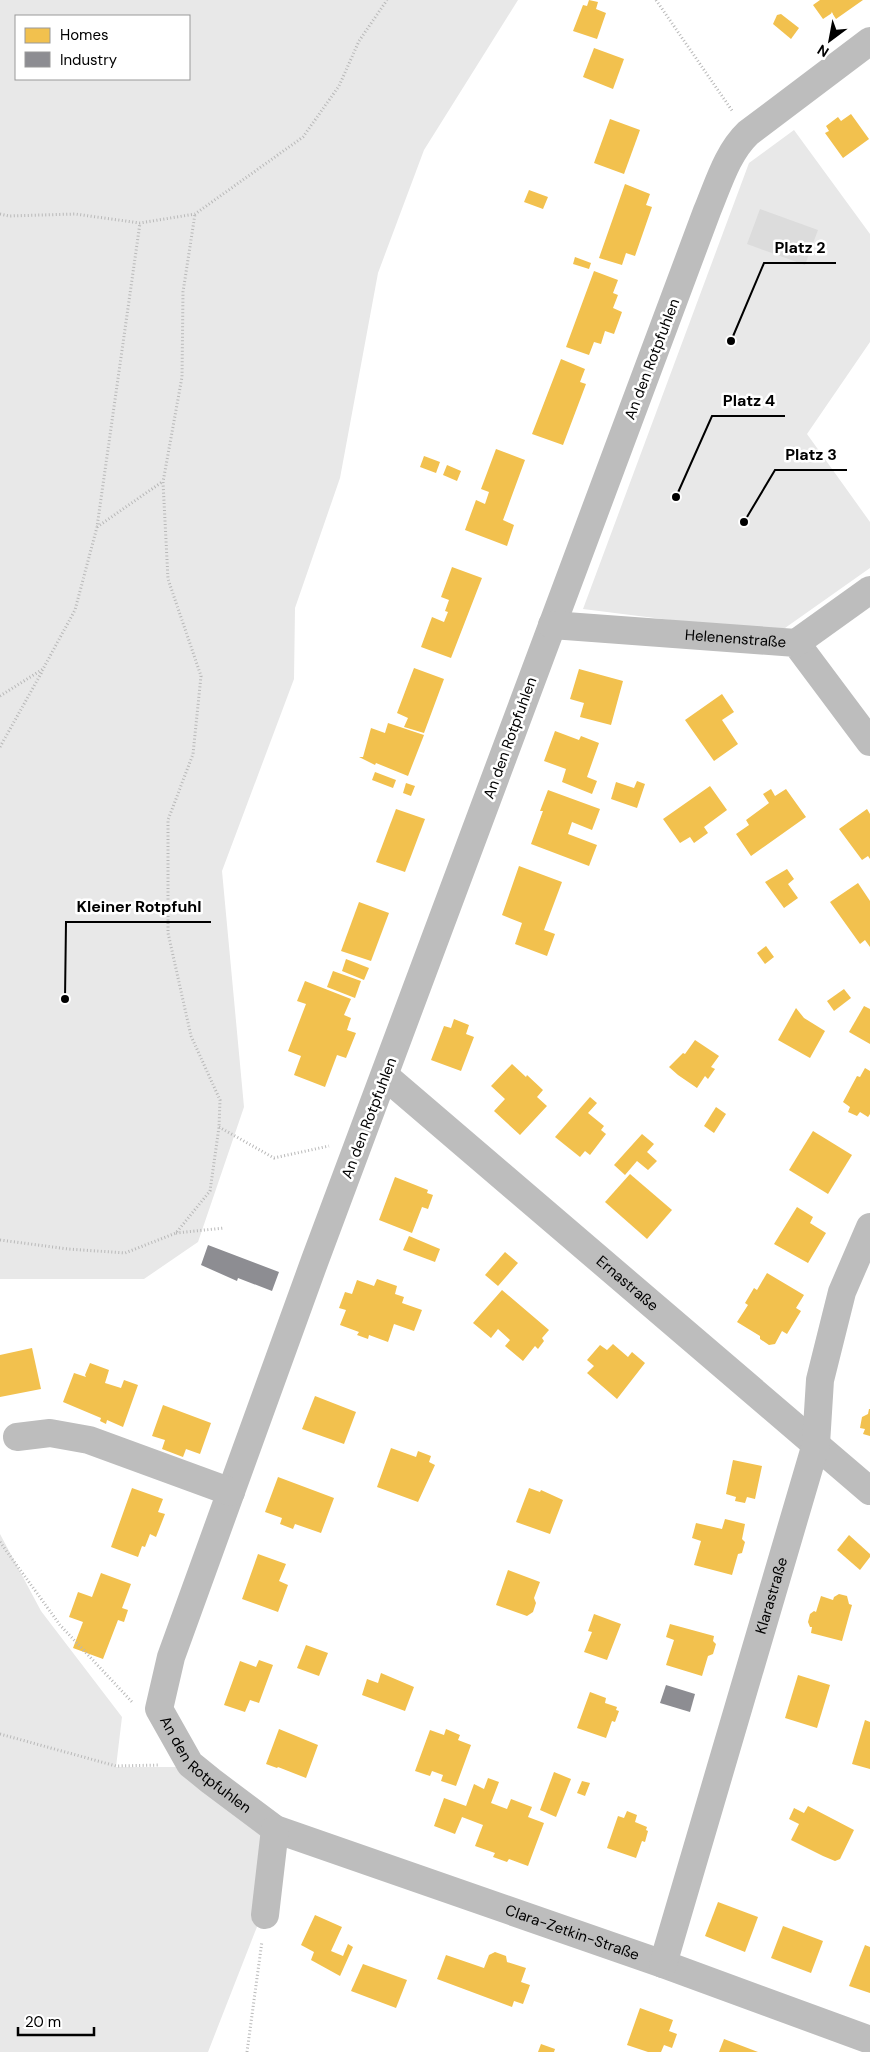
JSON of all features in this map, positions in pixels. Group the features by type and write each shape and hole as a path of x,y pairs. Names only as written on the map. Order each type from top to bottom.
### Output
{"street":[{"name":"An den Rotpfuhlen","path":"275,1830 190,1764 159,1709 171,1657 361,1138 552,625 707,211 729,159 740,141 748,133 870,41"},
{"path":"796,643 870,590"},
{"name":"Helenenstraße","path":"552,625 796,643 870,742"},
{"name":"Ernastraße","path":"385,1076 870,1491"},
{"name":"Klarastraße","path":"663,1964 816,1444 820,1380 842,1292 870,1227"},
{"path":"17,1437 50,1433 89,1440 231,1492"},
{"path":"265,1915 275,1830"},
{"name":"Clara-Zetkin-Straße","path":"275,1830 663,1964 870,2040"}],"path":[{"path":"0,214 10,216 75,214 140,223 195,214 303,137 339,86 359,41 387,0"},
{"path":"656,0 748,133"},
{"path":"176,1233 210,1191 219,1127 220,1100 191,1036 168,933 168,820 193,754 201,676 168,578 163,482 182,377 183,292 195,214"},
{"path":"0,747 75,610 97,527 140,223"},
{"path":"97,527 163,482"},
{"path":"0,696 43,670"},
{"path":"219,1127 274,1158 361,1138"},
{"path":"0,1240 68,1249 125,1253 176,1233 224,1228"},
{"path":"0,1542 60,1625 138,1708"},
{"path":"0,1734 116,1766 190,1764"},
{"path":"247,2052 265,1915"}],"shaded area":[{"path":"0,0 518,0 424,150 378,273 340,478 295,608 294,679 222,871 244,1107 198,1242 144,1279 0,1279"},
{"path":"794,130 870,234 870,342 807,434 870,522 870,568 785,628 766,632 583,609 749,163"},
{"path":"0,1534 41,1611 122,1717 116,1767 190,1767 273,1830 262,1914 208,2052 0,2052"}],"building: Homes":[{"path":"589,0 598,2 596,9 606,13 597,39 573,31 583,5 587,6"},
{"path":"820,0 863,0 836,19 832,13 823,19 813,5"},
{"path":"781,14 799,28 791,39 773,24 777,15"},
{"path":"594,48 624,59 613,89 583,77"},
{"path":"851,114 869,139 843,158 825,133 829,131 826,126 838,117 841,121"},
{"path":"610,119 640,130 624,174 594,163"},
{"path":"625,184 650,194 646,205 652,207 635,256 626,253 622,265 599,258"},
{"path":"529,190 548,197 543,209 524,202"},
{"path":"575,257 591,263 589,269 573,264"},
{"path":"594,271 618,280 613,293 618,295 613,308 622,312 614,334 605,331 601,344 594,342 589,355 566,347"},
{"path":"561,359 585,369 580,382 586,384 563,445 532,434"},
{"path":"496,449 525,460 503,520 514,525 507,546 465,530 476,500 485,504 489,492 481,489"},
{"path":"424,456 440,462 436,473 420,467"},
{"path":"447,465 461,471 457,481 443,475"},
{"path":"452,567 482,578 451,658 421,647 432,617 444,622 448,612 445,611 449,600 441,597"},
{"path":"414,668 444,679 424,733 404,727 408,718 397,713"},
{"path":"579,669 623,681 611,725 580,717 584,703 570,699"},
{"path":"722,694 734,712 722,720 738,744 714,761 685,720"},
{"path":"388,723 424,735 408,776 376,763 375,765 359,757 363,757 371,728 385,733"},
{"path":"555,731 579,740 581,736 599,743 587,777 597,781 592,794 562,782 566,769 544,761"},
{"path":"375,772 396,780 393,788 372,780"},
{"path":"637,781 645,784 637,808 611,799 616,782 634,788"},
{"path":"406,783 415,786 411,796 403,793"},
{"path":"710,786 727,810 704,827 708,833 694,843 690,837 680,843 663,819"},
{"path":"771,789 775,796 786,789 806,817 751,856 736,834 749,825 746,820 769,803 763,794"},
{"path":"548,790 600,809 592,830 572,822 568,834 597,845 589,866 531,844 543,811 540,811"},
{"path":"396,809 425,819 405,872 376,862"},
{"path":"867,809 870,814 870,859 868,856 862,860 839,829"},
{"path":"519,866 562,882 544,930 555,934 547,956 515,944 522,923 502,915"},
{"path":"787,869 794,879 788,884 798,898 784,908 765,882"},
{"path":"858,883 870,901 870,947 865,940 860,944 830,902"},
{"path":"359,902 389,913 371,961 341,951"},
{"path":"766,946 774,957 765,964 757,953"},
{"path":"346,959 369,968 364,980 342,971"},
{"path":"333,971 361,981 355,998 327,987"},
{"path":"305,981 351,999 344,1015 351,1018 347,1030 356,1033 346,1058 337,1055 325,1087 294,1075 301,1056 288,1051 306,1004 297,1001"},
{"path":"844,989 851,998 834,1011 827,1001"},
{"path":"864,1006 870,1009 870,1044 849,1032"},
{"path":"796,1008 804,1018 825,1031 810,1058 778,1040"},
{"path":"454,1019 469,1025 466,1034 474,1037 461,1071 431,1060 444,1026 451,1028"},
{"path":"695,1040 719,1056 711,1067 715,1069 708,1079 705,1076 697,1088 669,1067 683,1053 685,1054"},
{"path":"512,1064 543,1090 537,1097 547,1106 520,1135 494,1111 505,1099 491,1086"},
{"path":"865,1068 870,1071 870,1114 868,1117 860,1112 857,1116 848,1112 850,1107 843,1102 857,1076 860,1077"},
{"path":"590,1097 597,1103 588,1113 604,1126 601,1130 606,1134 590,1155 585,1151 580,1157 555,1137"},
{"path":"716,1107 726,1114 714,1133 704,1126"},
{"path":"813,1131 852,1155 828,1194 789,1170"},
{"path":"642,1134 654,1144 647,1152 657,1161 648,1170 637,1161 625,1175 614,1165"},
{"path":"630,1174 672,1210 647,1239 605,1202"},
{"path":"395,1177 428,1190 427,1193 433,1195 428,1209 422,1207 412,1233 379,1220"},
{"path":"797,1207 813,1217 810,1223 826,1233 808,1263 774,1244"},
{"path":"409,1236 440,1249 435,1262 403,1250"},
{"path":"505,1252 518,1263 498,1286 485,1275"},
{"path":"767,1273 804,1295 796,1308 801,1311 787,1334 782,1331 775,1344 769,1345 760,1339 760,1336 737,1322 748,1305 745,1303 754,1288 757,1290"},
{"path":"377,1279 397,1286 395,1294 404,1297 402,1303 422,1310 414,1331 394,1324 388,1342 369,1335 368,1339 357,1335 359,1332 340,1325 346,1310 339,1308 345,1292 352,1294 357,1280 374,1286"},
{"path":"502,1290 549,1330 542,1338 544,1341 538,1349 535,1346 523,1361 505,1346 510,1340 498,1329 491,1338 473,1323"},
{"path":"613,1344 628,1357 632,1352 645,1363 617,1399 587,1373 594,1366 587,1360 600,1345 607,1350"},
{"path":"32,1348 41,1389 0,1397 0,1355"},
{"path":"90,1363 109,1370 105,1383 121,1388 124,1380 138,1385 123,1427 107,1420 106,1424 100,1421 101,1418 63,1402 74,1373 86,1377 85,1375"},
{"path":"315,1396 356,1412 344,1444 302,1429"},
{"path":"163,1405 211,1423 200,1454 186,1449 183,1457 162,1449 165,1440 152,1436"},
{"path":"869,1409 870,1436 863,1434 865,1429 860,1428 862,1417 868,1414"},
{"path":"391,1448 416,1457 418,1451 431,1456 429,1462 435,1465 418,1502 377,1487"},
{"path":"733,1460 762,1466 755,1499 747,1497 745,1503 735,1501 736,1497 726,1494"},
{"path":"278,1477 334,1498 321,1533 295,1524 293,1529 280,1524 282,1518 265,1512"},
{"path":"132,1488 163,1499 158,1512 165,1514 156,1537 150,1534 145,1547 142,1546 138,1557 111,1547"},
{"path":"529,1488 540,1492 541,1490 563,1500 550,1534 516,1522"},
{"path":"725,1519 745,1524 742,1539 745,1542 742,1553 738,1554 732,1575 694,1565 701,1541 692,1538 696,1523 722,1529"},
{"path":"849,1535 870,1554 870,1557 860,1570 837,1550"},
{"path":"258,1554 286,1564 279,1581 288,1585 278,1612 242,1599"},
{"path":"508,1570 540,1582 534,1598 536,1603 533,1612 527,1616 496,1605"},
{"path":"101,1573 131,1584 122,1608 128,1610 124,1622 118,1620 103,1659 73,1648 83,1622 69,1617 78,1592 92,1597"},
{"path":"839,1594 847,1596 849,1604 852,1605 842,1641 811,1633 812,1627 810,1627 808,1622 810,1614 814,1611 816,1612 821,1596 833,1600"},
{"path":"594,1614 621,1624 607,1660 584,1652 592,1632 588,1631"},
{"path":"670,1624 714,1636 713,1641 716,1644 713,1654 708,1656 702,1676 666,1665 674,1640 666,1637"},
{"path":"306,1645 328,1653 319,1676 297,1668"},
{"path":"259,1660 273,1665 259,1703 250,1700 245,1712 224,1705 240,1661 256,1667"},
{"path":"381,1673 414,1687 405,1711 362,1695 367,1679 378,1683"},
{"path":"798,1675 830,1685 817,1728 785,1718"},
{"path":"590,1692 606,1698 605,1703 617,1707 616,1710 619,1711 615,1722 612,1721 606,1738 577,1728"},
{"path":"865,1720 870,1722 870,1769 852,1764"},
{"path":"279,1729 318,1745 306,1778 266,1764"},
{"path":"446,1729 460,1735 458,1740 471,1745 456,1786 441,1781 443,1775 432,1771 430,1776 415,1771 430,1730 444,1735"},
{"path":"554,1772 571,1779 556,1817 540,1810"},
{"path":"488,1778 499,1782 491,1803 507,1809 511,1799 532,1807 528,1817 544,1823 528,1866 509,1859 507,1862 493,1857 495,1853 475,1846 483,1825 462,1817 455,1834 434,1826 444,1798 466,1806 474,1784 484,1789"},
{"path":"582,1781 590,1783 585,1796 577,1793"},
{"path":"808,1806 854,1830 840,1859 835,1861 791,1840 799,1824 789,1819 794,1808 804,1813"},
{"path":"627,1811 637,1815 635,1822 647,1827 646,1830 648,1831 645,1842 642,1841 636,1858 607,1848 618,1816 624,1818"},
{"path":"718,1902 758,1917 745,1952 705,1936"},
{"path":"315,1915 342,1927 331,1951 343,1956 348,1944 353,1947 340,1976 311,1960 314,1952 301,1945"},
{"path":"783,1926 823,1941 811,1973 771,1958"},
{"path":"865,1945 870,1947 870,1993 849,1986"},
{"path":"495,1952 506,1956 507,1962 526,1968 521,1982 530,1985 523,2004 514,2001 512,2007 437,1979 446,1955 484,1968 489,1955"},
{"path":"363,1964 407,1980 396,2008 351,1991"},
{"path":"640,2008 673,2020 669,2031 677,2034 672,2048 664,2045 661,2052 648,2052 627,2045"},
{"path":"724,2039 758,2052 719,2052"},
{"path":"541,2044 555,2049 554,2052 538,2052"}],"building: Industry":[{"path":"208,1245 279,1272 272,1291 238,1278 237,1281 201,1265"},
{"path":"666,1685 695,1694 690,1712 660,1703"}],"building: Other":[{"path":"760,209 818,230 805,265 747,244"}],"place":[{"name":"Platz 2","path":"731,341"},
{"name":"Platz 4","path":"676,497"},
{"name":"Platz 3","path":"744,522"},
{"name":"Kleiner Rotpfuhl","path":"65,999"}]}
